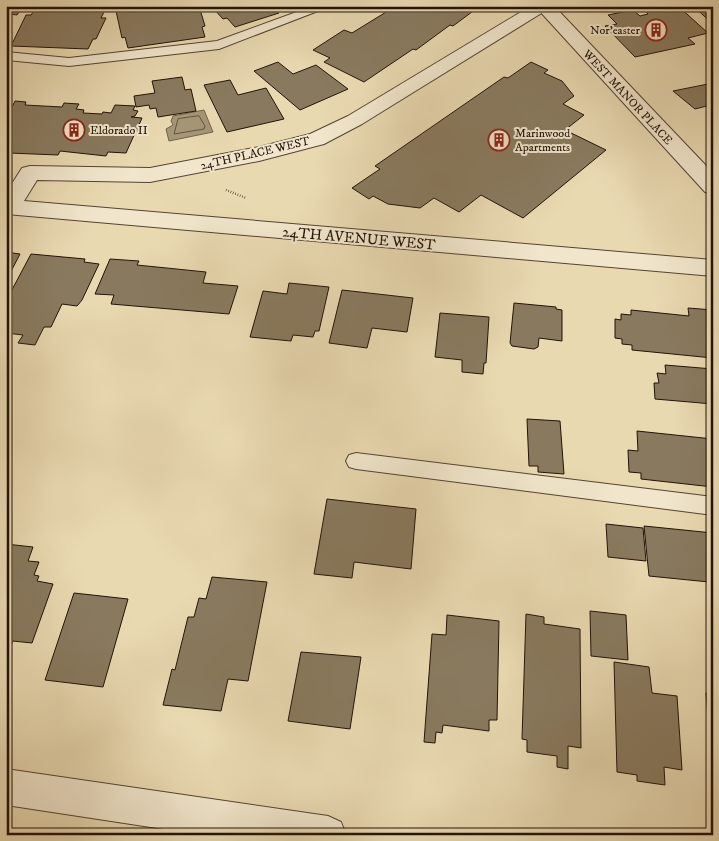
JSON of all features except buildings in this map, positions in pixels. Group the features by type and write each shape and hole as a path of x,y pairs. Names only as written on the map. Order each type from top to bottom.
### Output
{"street":[{"name":"24TH PLACE WEST","path":"30,173 150,175 259,154 318,139 355,120 424,76 544,6"},
{"name":"WEST MANOR PLACE","path":"544,6 713,187"},
{"path":"6,171 30,173 8,207"},
{"name":"24TH AVENUE WEST","path":"8,207 713,268"},
{"path":"6,787 328,835"}],"lane":[{"path":"6,56 69,62 219,45 325,6"},
{"path":"356,461 713,506"}],"water":[{"path":"204,110 213,132 169,141 166,129 173,125 171,121 173,116"}],"place":[{"name":"Nor'easter","path":"656,30"},
{"name":"Eldorado II","path":"74,130"},
{"name":"Marinwood Apartments","path":"499,140"}]}
